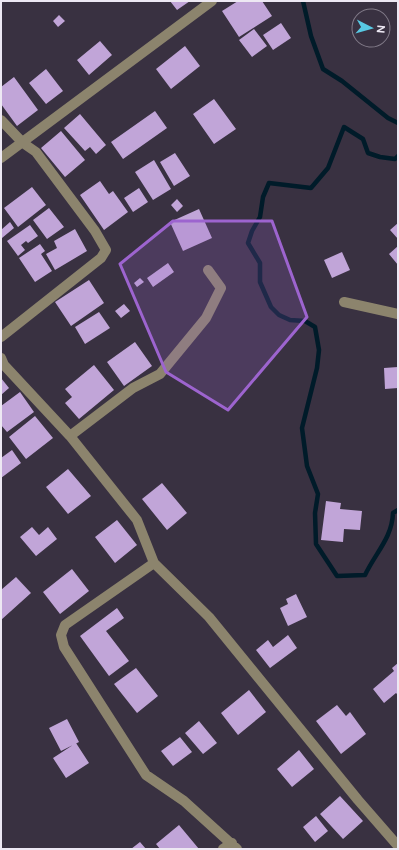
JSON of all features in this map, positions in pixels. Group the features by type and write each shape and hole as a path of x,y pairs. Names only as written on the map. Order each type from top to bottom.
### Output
{"street":[{"path":"1,158 212,1"},
{"path":"1,120 23,143 36,152 95,231 106,250 101,258 1,337"},
{"path":"70,436 133,388 160,374 206,318 221,288 208,270"},
{"path":"344,302 398,314"},
{"path":"1,358 4,365 70,436 137,520 154,563 209,617 358,800 398,846"},
{"path":"154,563 65,625 61,635 64,648 146,775 184,801 235,846"},
{"path":"223,849 235,846"}],"highlighted area":[{"path":"173,221 272,221 307,317 228,410 166,372 120,264"}],"building":[{"path":"170,1 190,1 177,10"},
{"path":"238,1 262,1 272,16 239,37 222,11"},
{"path":"59,15 65,21 58,27 53,21"},
{"path":"281,23 291,38 273,50 263,35"},
{"path":"254,29 267,46 252,57 239,40"},
{"path":"100,41 112,55 89,75 77,60"},
{"path":"185,46 200,66 171,89 156,69"},
{"path":"46,69 63,91 46,104 29,83"},
{"path":"14,77 38,110 17,126 1,104 1,87"},
{"path":"214,99 236,129 214,144 193,114"},
{"path":"155,111 167,128 123,159 111,142"},
{"path":"80,114 106,145 96,154 90,147 85,151 64,128"},
{"path":"61,131 85,160 65,177 41,148"},
{"path":"175,153 190,176 174,186 160,162"},
{"path":"154,160 171,189 153,200 135,172"},
{"path":"100,181 109,194 113,191 128,212 104,230 80,195"},
{"path":"32,187 46,205 18,227 4,208"},
{"path":"139,188 148,202 133,212 124,198"},
{"path":"177,199 183,206 177,212 171,205"},
{"path":"49,208 64,227 47,239 33,220"},
{"path":"199,209 212,238 183,251 170,222"},
{"path":"10,222 14,228 2,238 1,230"},
{"path":"398,223 398,239 390,230"},
{"path":"30,225 38,236 28,243 26,241 21,245 25,250 18,256 7,241"},
{"path":"75,229 87,251 55,270 46,254 57,248 54,241"},
{"path":"40,244 45,251 41,254 52,271 35,282 19,258"},
{"path":"398,246 398,265 389,254"},
{"path":"342,252 350,270 332,278 324,260"},
{"path":"168,263 174,272 153,287 147,278"},
{"path":"140,278 144,282 137,287 134,283"},
{"path":"89,280 104,303 71,326 55,302"},
{"path":"124,304 130,311 121,318 115,311"},
{"path":"99,312 110,328 85,344 75,327"},
{"path":"135,342 152,366 124,386 107,362"},
{"path":"94,365 114,390 79,419 65,403 72,397 65,389"},
{"path":"398,367 398,388 385,389 384,368"},
{"path":"1,378 9,388 1,395"},
{"path":"20,392 34,412 7,432 1,425 1,406"},
{"path":"35,416 53,438 26,459 9,437"},
{"path":"12,450 21,463 1,478 1,458"},
{"path":"68,469 91,496 68,514 46,487"},
{"path":"162,483 187,513 167,530 142,499"},
{"path":"326,501 341,503 340,509 362,511 360,530 344,529 343,542 321,540"},
{"path":"117,520 137,545 115,563 95,537"},
{"path":"32,527 39,535 48,527 57,539 36,556 20,537"},
{"path":"72,569 89,591 60,614 43,592"},
{"path":"16,577 31,593 1,620 1,590"},
{"path":"296,594 307,617 288,626 280,608 288,604 286,599"},
{"path":"117,608 124,618 106,631 129,661 109,676 80,636"},
{"path":"288,635 297,648 270,668 256,650 268,640 273,647"},
{"path":"398,663 398,695 396,693 384,703 373,689 394,671 392,668"},
{"path":"136,668 158,696 137,713 114,684"},
{"path":"249,690 266,712 238,735 221,713"},
{"path":"337,705 346,716 350,712 366,734 341,754 316,721"},
{"path":"67,719 79,742 61,751 49,728"},
{"path":"199,721 217,743 203,754 185,733"},
{"path":"180,737 192,752 173,766 161,751"},
{"path":"76,743 89,763 66,778 53,758"},
{"path":"299,750 314,769 292,787 277,769"},
{"path":"340,796 363,821 343,839 320,814"},
{"path":"316,816 328,831 315,842 303,827"},
{"path":"179,825 199,849 160,849 156,844"},
{"path":"140,842 146,849 131,849"}],"waterway":[{"path":"303,1 311,36 323,69 342,81 388,118 398,123"},
{"path":"398,156 395,159 380,157 368,153 363,139 344,127 328,168 311,188 269,183 263,197 260,217 252,231 248,243 260,263 260,282 271,307 279,315 290,320 305,321 315,327 319,350 317,368 302,428 307,466 318,494 315,513 316,544 337,576 365,575 387,538 393,513 398,510"}]}
